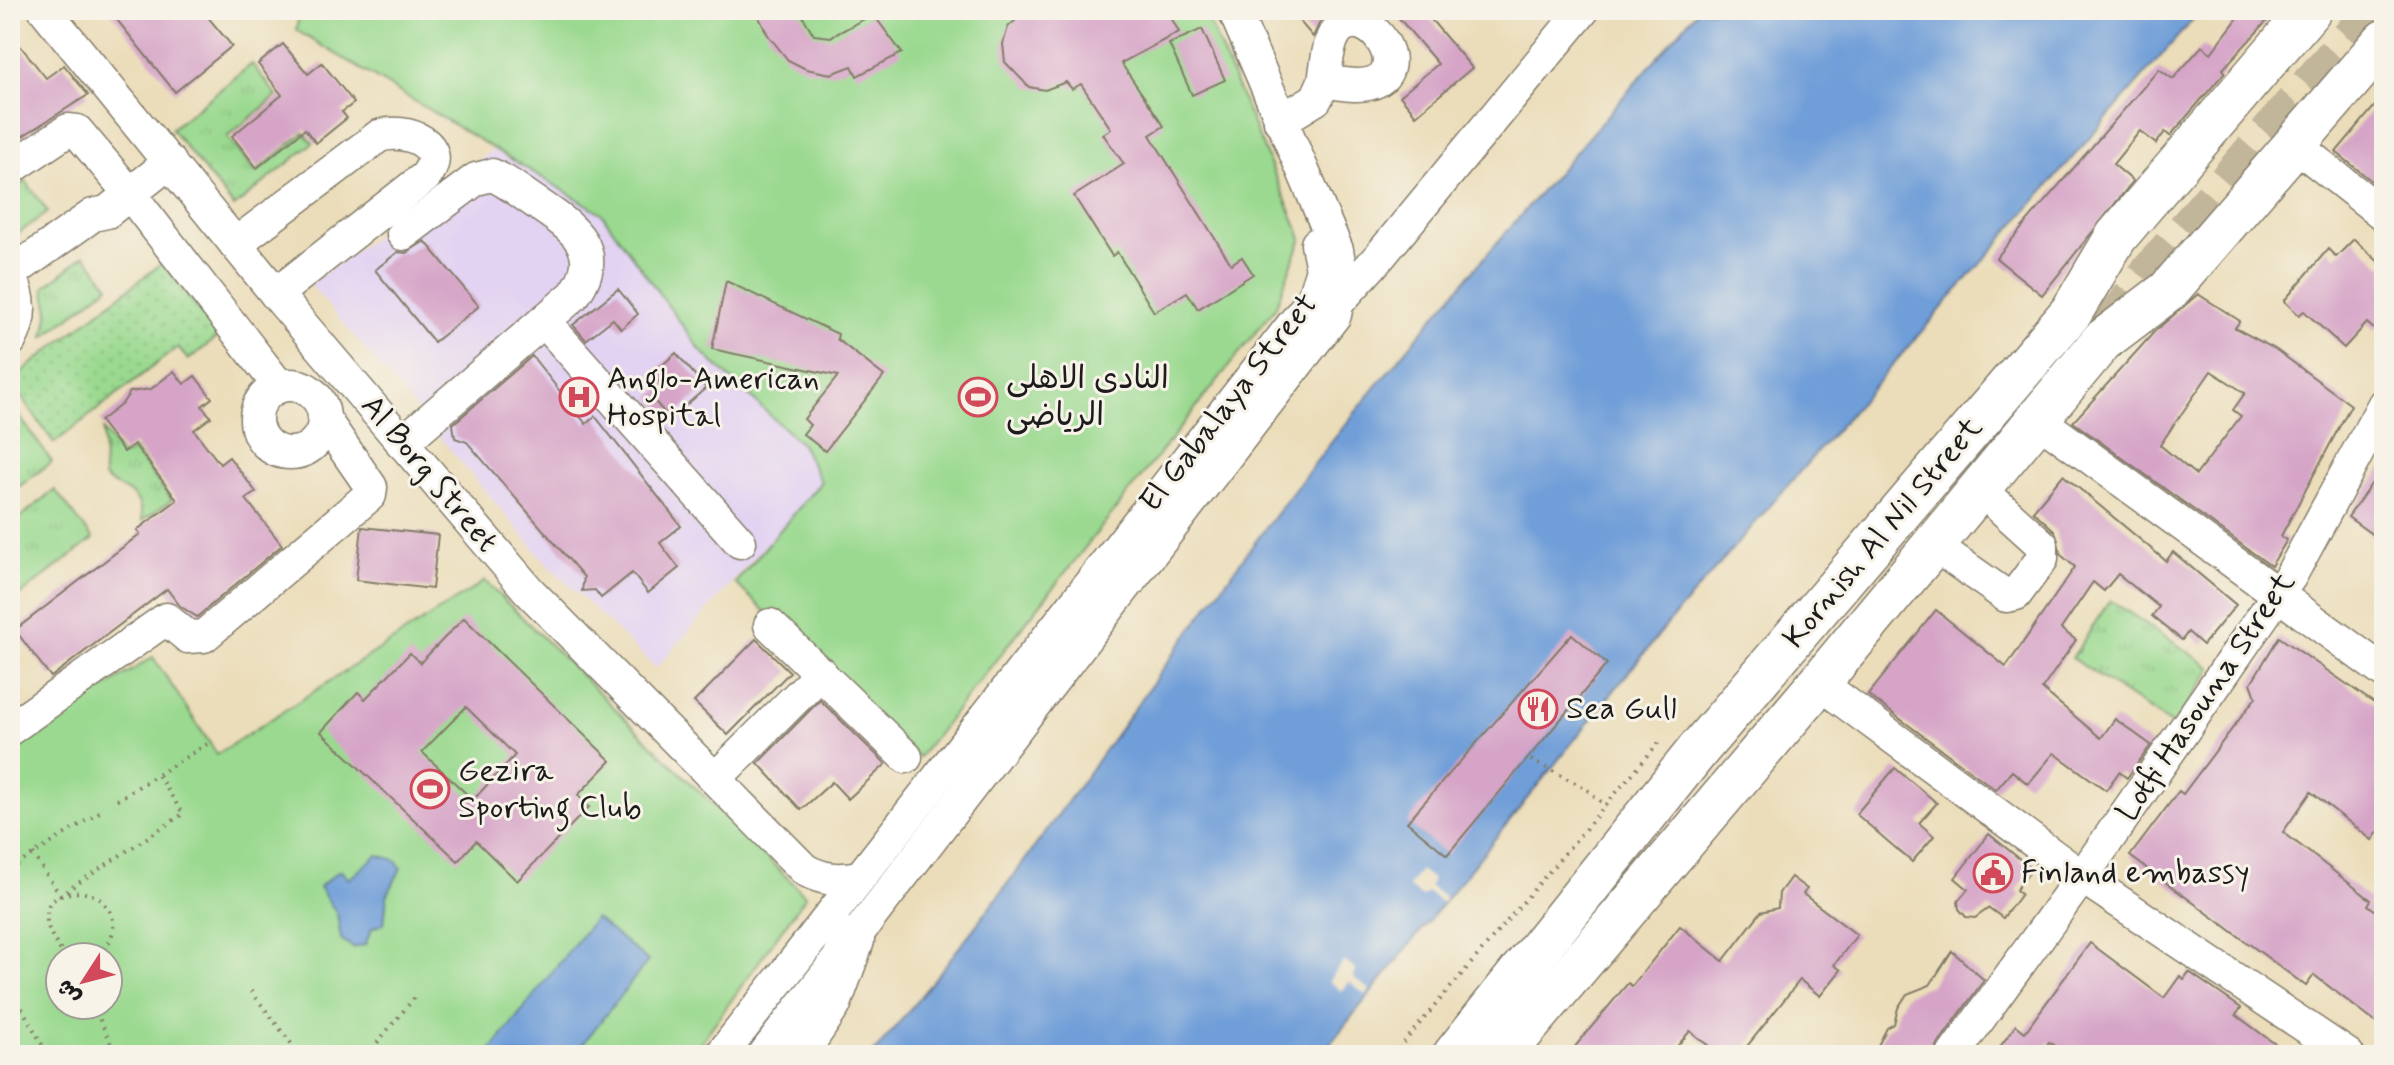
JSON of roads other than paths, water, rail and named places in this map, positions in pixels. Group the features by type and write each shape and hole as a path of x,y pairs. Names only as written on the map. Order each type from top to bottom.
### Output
{"highway":[{"path":"794,1055 829,1003 852,940"}],"main road":[{"name":"Kornish Al Nil Street","path":"1454,1055 1698,750 2072,311 2116,237 2310,10"},
{"name":"Kornish Al Nil Street","path":"1519,1050 1931,543 2102,341 2168,291 2384,41"}],"street":[{"name":"Al Borg Street","path":"45,10 276,294 529,591 805,870 822,879 840,881 859,877"},
{"path":"1234,10 1286,134 1316,99 1324,81"},
{"path":"1341,299 1583,10"},
{"path":"10,169 68,130 77,131 279,386"},
{"path":"235,244 379,136 401,133 426,144 433,154 433,167 425,177 276,294"},
{"name":"El Gabalaya Street","path":"764,1055 1316,344 1335,315 1341,299 1342,279 1337,250 1286,134"},
{"name":"El Gabalaya Street","path":"721,1055 1312,300 1322,269 1286,134"},
{"path":"2294,144 2384,215"},
{"path":"10,341 20,310 18,291 10,274 93,215 102,196 125,188 166,156"},
{"path":"402,443 574,295 586,279 588,259 582,240 569,224 492,175 476,179 403,234"},
{"path":"544,321 740,542"},
{"path":"10,729 166,619 188,637 204,636 370,495 371,487 321,409 300,386 279,386 269,391 257,408 257,430 269,447 279,452 300,452 318,440 321,409 346,376"},
{"name":"Lotfi Hasouna Street","path":"1953,1055 2082,877 2279,594 2384,404"},
{"path":"2036,418 2384,672"},
{"path":"1931,543 2006,596 2016,594 2042,559 2042,545 1978,487"},
{"path":"770,625 906,757"},
{"path":"715,779 821,673"},
{"path":"1819,683 2082,877 2348,1055"}],"water":[{"path":"1698,10 2201,10 1670,621 1321,1055 872,1055 991,906 1330,444 1465,280"},
{"path":"377,855 396,860 401,868 387,896 384,924 372,928 365,945 353,948 341,939 337,914 319,887 340,870 349,879"},
{"path":"595,918 648,961 574,1055 487,1055"}],"tunnel":[{"path":"2109,330 2150,274 2376,10"}],"place":[{"name":"Anglo-American Hospital","path":"579,397"},
{"name":"النادى الاهلى الرياضى","path":"978,397"},
{"name":"Sea Gull","path":"1538,709"},
{"name":"Gezira Sporting Club","path":"430,789"},
{"name":"Finland embassy","path":"1993,873"}]}
